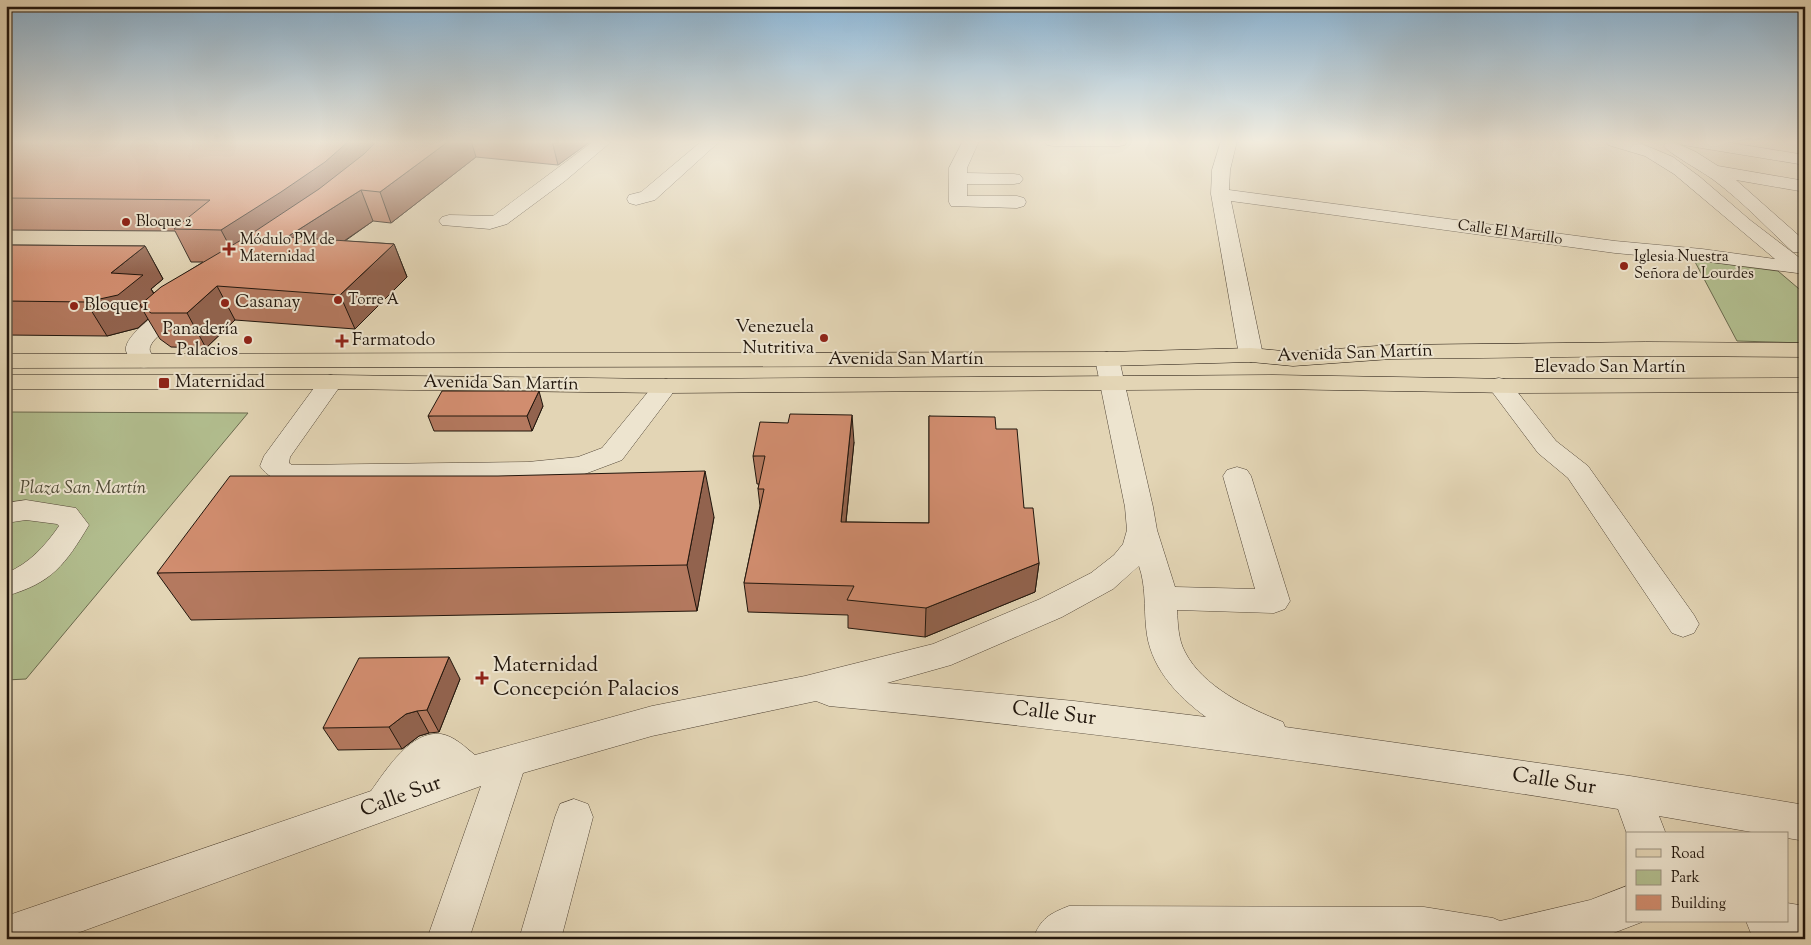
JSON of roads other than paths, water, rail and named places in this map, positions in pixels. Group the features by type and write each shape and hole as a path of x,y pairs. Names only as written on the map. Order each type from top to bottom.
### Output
{"main road":[{"name":"Avenida San Martín","path":"6,382 331,382 666,386 1110,371 1251,355 1293,359 1391,352 1646,349 1805,350"},
{"path":"1293,359 1416,368"},
{"name":"Avenida San Martín","path":"6,361 1110,371 1273,382 1499,385 1805,385"},
{"path":"1273,382 1416,368"},
{"name":"Elevado San Martín","path":"1416,368 1805,368"}],"street":[{"path":"450,221 490,223 500,220 548,185"},
{"path":"636,199 648,196 661,185"},
{"path":"958,185 958,202 1017,202"},
{"path":"1220,185 1220,194 1251,355"},
{"path":"1699,185 1736,218 1804,265"},
{"path":"1728,185 1804,265"},
{"name":"Calle El Martillo","path":"1220,194 1616,247 1804,265"},
{"path":"145,361 138,352 138,345 147,333 166,318 200,298"},
{"name":"Calle Sur","path":"1110,371 1139,507 1142,530 1159,580 1164,641 1171,657 1183,675 1209,701 1249,725 1302,745"},
{"path":"331,382 277,456 274,466 287,474 528,471 582,466 612,454 666,386"},
{"path":"1499,385 1547,447 1578,472 1683,624"},
{"path":"1160,598 1274,601 1237,476"},
{"path":"6,513 26,510 66,515 74,525 63,544 43,566 16,583 6,585"},
{"name":"Calle Sur","path":"6,937 237,857 384,803 417,758 427,752 441,750 470,773 652,721 805,690 939,656 1051,608 1102,581 1125,563 1136,548 1142,530"},
{"name":"Calle Sur","path":"805,690 974,704 1302,745 1630,793 1805,823"},
{"path":"448,939 508,761"},
{"path":"1630,793 1646,832"},
{"path":"540,939 574,817"},
{"path":"1508,939 1590,922 1626,907"},
{"path":"1773,922 1805,927"},
{"path":"1054,939 1070,927 1422,933 1493,939"}],"place":[{"name":"Bloque 2","path":"126,222"},
{"name":"Módulo PM de Maternidad","path":"229,249"},
{"name":"Iglesia Nuestra Señora de Lourdes","path":"1624,266"},
{"name":"Torre A","path":"338,300"},
{"name":"Casanay","path":"225,303"},
{"name":"Bloque 1","path":"74,306"},
{"name":"Venezuela Nutritiva","path":"824,338"},
{"name":"Panadería Palacios","path":"248,340"},
{"name":"Farmatodo","path":"342,341"},
{"name":"Maternidad","path":"164,383"},
{"name":"Maternidad Concepción Palacios","path":"482,678"}],"park label":[{"name":"Plaza San Martín","path":"83,489"}]}
